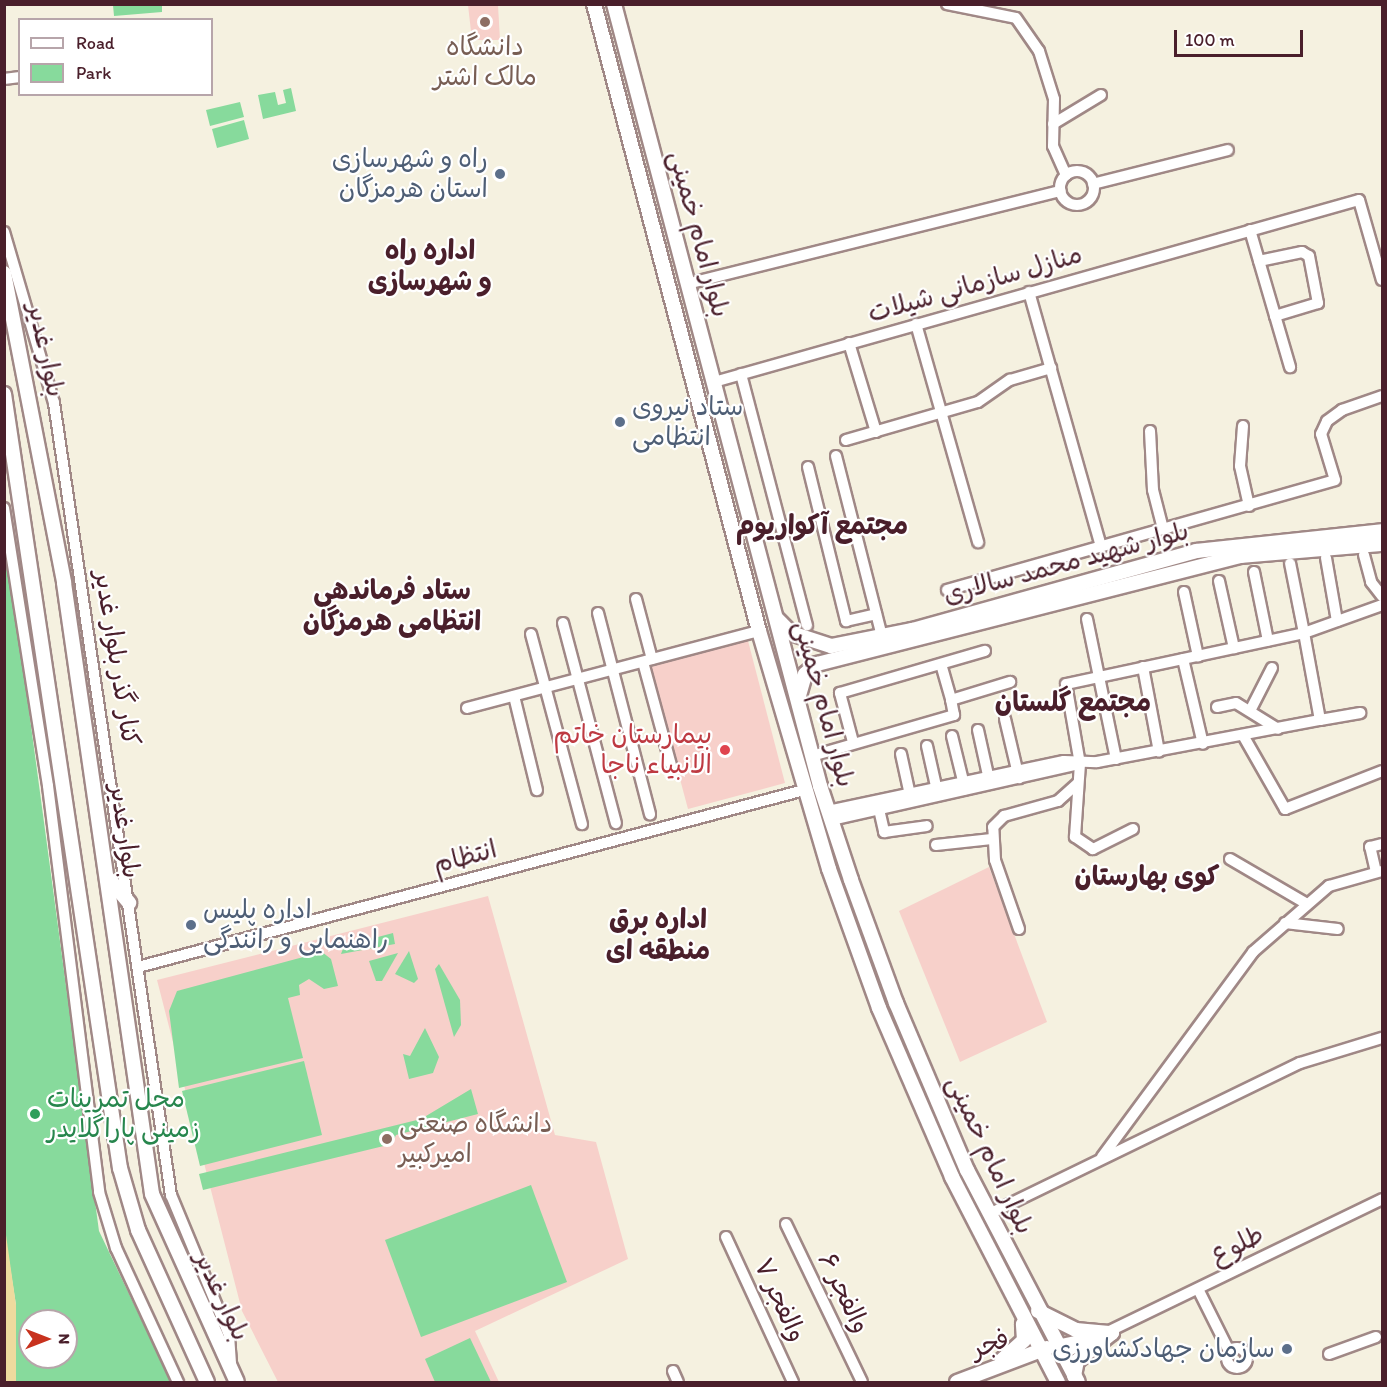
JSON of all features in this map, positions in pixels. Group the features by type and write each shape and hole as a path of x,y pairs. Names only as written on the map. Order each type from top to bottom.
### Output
{"main road":[{"name":"بلوار امام خمینی","path":"594,4 759,631 804,790 879,1008 952,1177 1058,1383"},
{"name":"بلوار امام خمینی","path":"614,4 797,701 830,816 896,1003 989,1214 1037,1310 1076,1379"},
{"path":"608,60 627,54"},
{"name":"بلوار غدیر","path":"4,273 62,572 152,1194 234,1377"},
{"name":"بلوار غدیر","path":"4,393 120,1168 138,1230 207,1383"},
{"name":"بلوار شهید محمد سالاری","path":"775,615 791,633 811,643 831,646 883,644 1196,551 1383,531"},
{"path":"797,701 805,674 817,664 883,644 1241,556 1383,544"},
{"path":"107,872 129,903"},
{"path":"997,1365 1024,1340 1019,1310"},
{"path":"1037,1310 1076,1330 1112,1333"},
{"path":"1076,1379 1077,1361 1112,1333"},
{"name":"فجر","path":"957,1383 985,1376 997,1365 1043,1356 1059,1350"}],"street":[{"path":"947,4 1016,18 1046,68 1053,124 1053,146 1066,175 1061,191"},
{"path":"1053,124 1101,95"},
{"path":"1093,184 1228,150"},
{"path":"1066,175 1082,172 1093,184"},
{"path":"1061,191 1071,203 1081,204 1090,199 1093,184"},
{"path":"687,284 1061,191"},
{"name":"منازل سازمانی شیلات","path":"714,382 1359,200 1383,280"},
{"path":"1250,230 1290,367"},
{"name":"کنار گذر بلوار غدیر","path":"4,232 54,403 171,1195 229,1335 234,1377"},
{"path":"1259,261 1302,252 1309,256 1318,303 1275,316"},
{"path":"1029,292 1101,547"},
{"path":"916,324 978,542"},
{"path":"849,343 876,432"},
{"path":"846,440 986,398 1014,378 1051,368"},
{"path":"741,374 807,625"},
{"path":"947,590 1335,480 1321,434 1328,421 1342,410 1383,396"},
{"path":"1243,426 1240,466 1248,506"},
{"path":"1150,430 1153,490 1163,529"},
{"path":"836,456 883,644"},
{"path":"808,467 846,621 876,614"},
{"path":"4,508 48,786 99,1192 116,1248 178,1383"},
{"path":"1364,555 1371,582 1383,596"},
{"path":"1326,558 1337,621"},
{"path":"1290,563 1320,720"},
{"path":"1254,572 1268,640"},
{"path":"1219,581 1234,648"},
{"path":"1184,592 1198,656"},
{"path":"636,599 671,765"},
{"path":"1133,829 1093,849 1080,842 1074,823 1080,764 1066,684 1304,633 1383,605"},
{"path":"598,613 650,814"},
{"path":"1087,619 1116,759"},
{"path":"563,623 616,823"},
{"path":"467,708 759,631"},
{"path":"531,634 582,824"},
{"path":"853,742 840,693 985,651"},
{"path":"1183,659 1203,744"},
{"path":"812,756 853,742 954,715 941,664"},
{"path":"1143,667 1159,752"},
{"path":"1251,709 1272,668"},
{"path":"951,700 1010,682"},
{"path":"514,696 537,790"},
{"path":"1217,707 1236,703 1251,709 1278,729"},
{"path":"830,816 1080,764 1244,737 1360,713"},
{"path":"1005,719 1019,776"},
{"path":"978,730 990,783"},
{"path":"952,736 965,788"},
{"path":"1244,737 1285,809 1383,771"},
{"path":"927,746 938,794"},
{"path":"901,754 910,795"},
{"path":"1019,929 992,839 999,818 1058,801 1078,783"},
{"name":"انتظام","path":"138,968 804,790"},
{"path":"878,806 910,795 938,794"},
{"path":"878,806 884,832 927,826"},
{"path":"936,845 992,839"},
{"path":"1100,1160 1253,952 1329,886 1379,872 1370,847 1383,844"},
{"path":"1230,859 1307,904"},
{"path":"1285,923 1338,929"},
{"path":"989,1214 1300,1063 1383,1038"},
{"name":"طلوع","path":"1059,1350 1112,1333 1383,1198"},
{"name":"والفجر ۶","path":"786,1224 862,1383"},
{"name":"والفجر ۷","path":"726,1237 793,1383"},
{"path":"1198,1289 1229,1351"},
{"path":"1329,1354 1376,1337"},
{"path":"673,1371 678,1383"}],"shaded area":[{"name":"دانشگاه مالک اشتر","path":"468,5 498,5 500,40 472,40"},
{"name":"بیمارستان خاتم الانبیاء ناجا","path":"747,637 785,783 688,809 649,663"},
{"path":"989,867 1047,1022 960,1062 899,911"},
{"name":"دانشگاه صنعتی امیرکبیر","path":"488,896 555,1135 596,1142 628,1259 475,1331 499,1382 278,1382 242,1311 157,980"}],"green space":[{"path":"113,5 162,5 162,12 114,16"},
{"path":"291,88 296,111 263,119 258,95 275,92 278,105 286,103 283,90"},
{"path":"240,102 244,117 210,126 206,110"},
{"path":"244,120 249,139 217,148 212,129"},
{"path":"4,525 99,1231 171,1382 16,1382 16,1305 4,1228"},
{"path":"393,933 395,944 341,954 344,946"},
{"path":"409,951 418,979 414,983 395,974"},
{"path":"322,952 331,959 338,986 324,989 309,979 299,985 300,995 288,998 303,1058 179,1088 169,1011 177,991"},
{"path":"398,953 382,981 376,981 369,961"},
{"path":"439,964 460,1000 461,1025 454,1037 435,969"},
{"path":"425,1028 439,1057 433,1073 409,1079 403,1054 410,1056"},
{"path":"304,1061 322,1135 200,1166 182,1091"},
{"path":"471,1089 478,1114 396,1135 392,1144 203,1190 199,1174 421,1119"},
{"path":"531,1185 567,1282 421,1337 385,1240"},
{"path":"470,1338 491,1382 435,1382 425,1359"}],"sand":[{"path":"5,1228 16,1305 16,1382 5,1382"}],"place":[{"name":"دانشگاه مالک اشتر","path":"485,22"},
{"name":"راه و شهرسازی استان هرمزگان","path":"500,174"},
{"name":"ستاد نیروی انتظامی","path":"620,422"},
{"name":"بیمارستان خاتم الانبیاء ناجا","path":"725,750"},
{"name":"اداره پلیس راهنمایی و رانندگی","path":"191,925"},
{"name":"محل تمرینات زمینی پاراگلایدر","path":"35,1114"},
{"name":"دانشگاه صنعتی امیرکبیر","path":"387,1139"},
{"name":"سازمان جهادکشاورزی","path":"1287,1349"}],"district":[{"name":"اداره راه و شهرسازی","path":"430,264"},
{"name":"مجتمع آکواریوم","path":"822,525"},
{"name":"ستاد فرماندهی انتظامی هرمزگان","path":"392,604"},
{"name":"مجتمع گلستان","path":"1073,702"},
{"name":"کوی بهارستان","path":"1147,876"},
{"name":"اداره برق منطقه ای","path":"658,934"}]}
